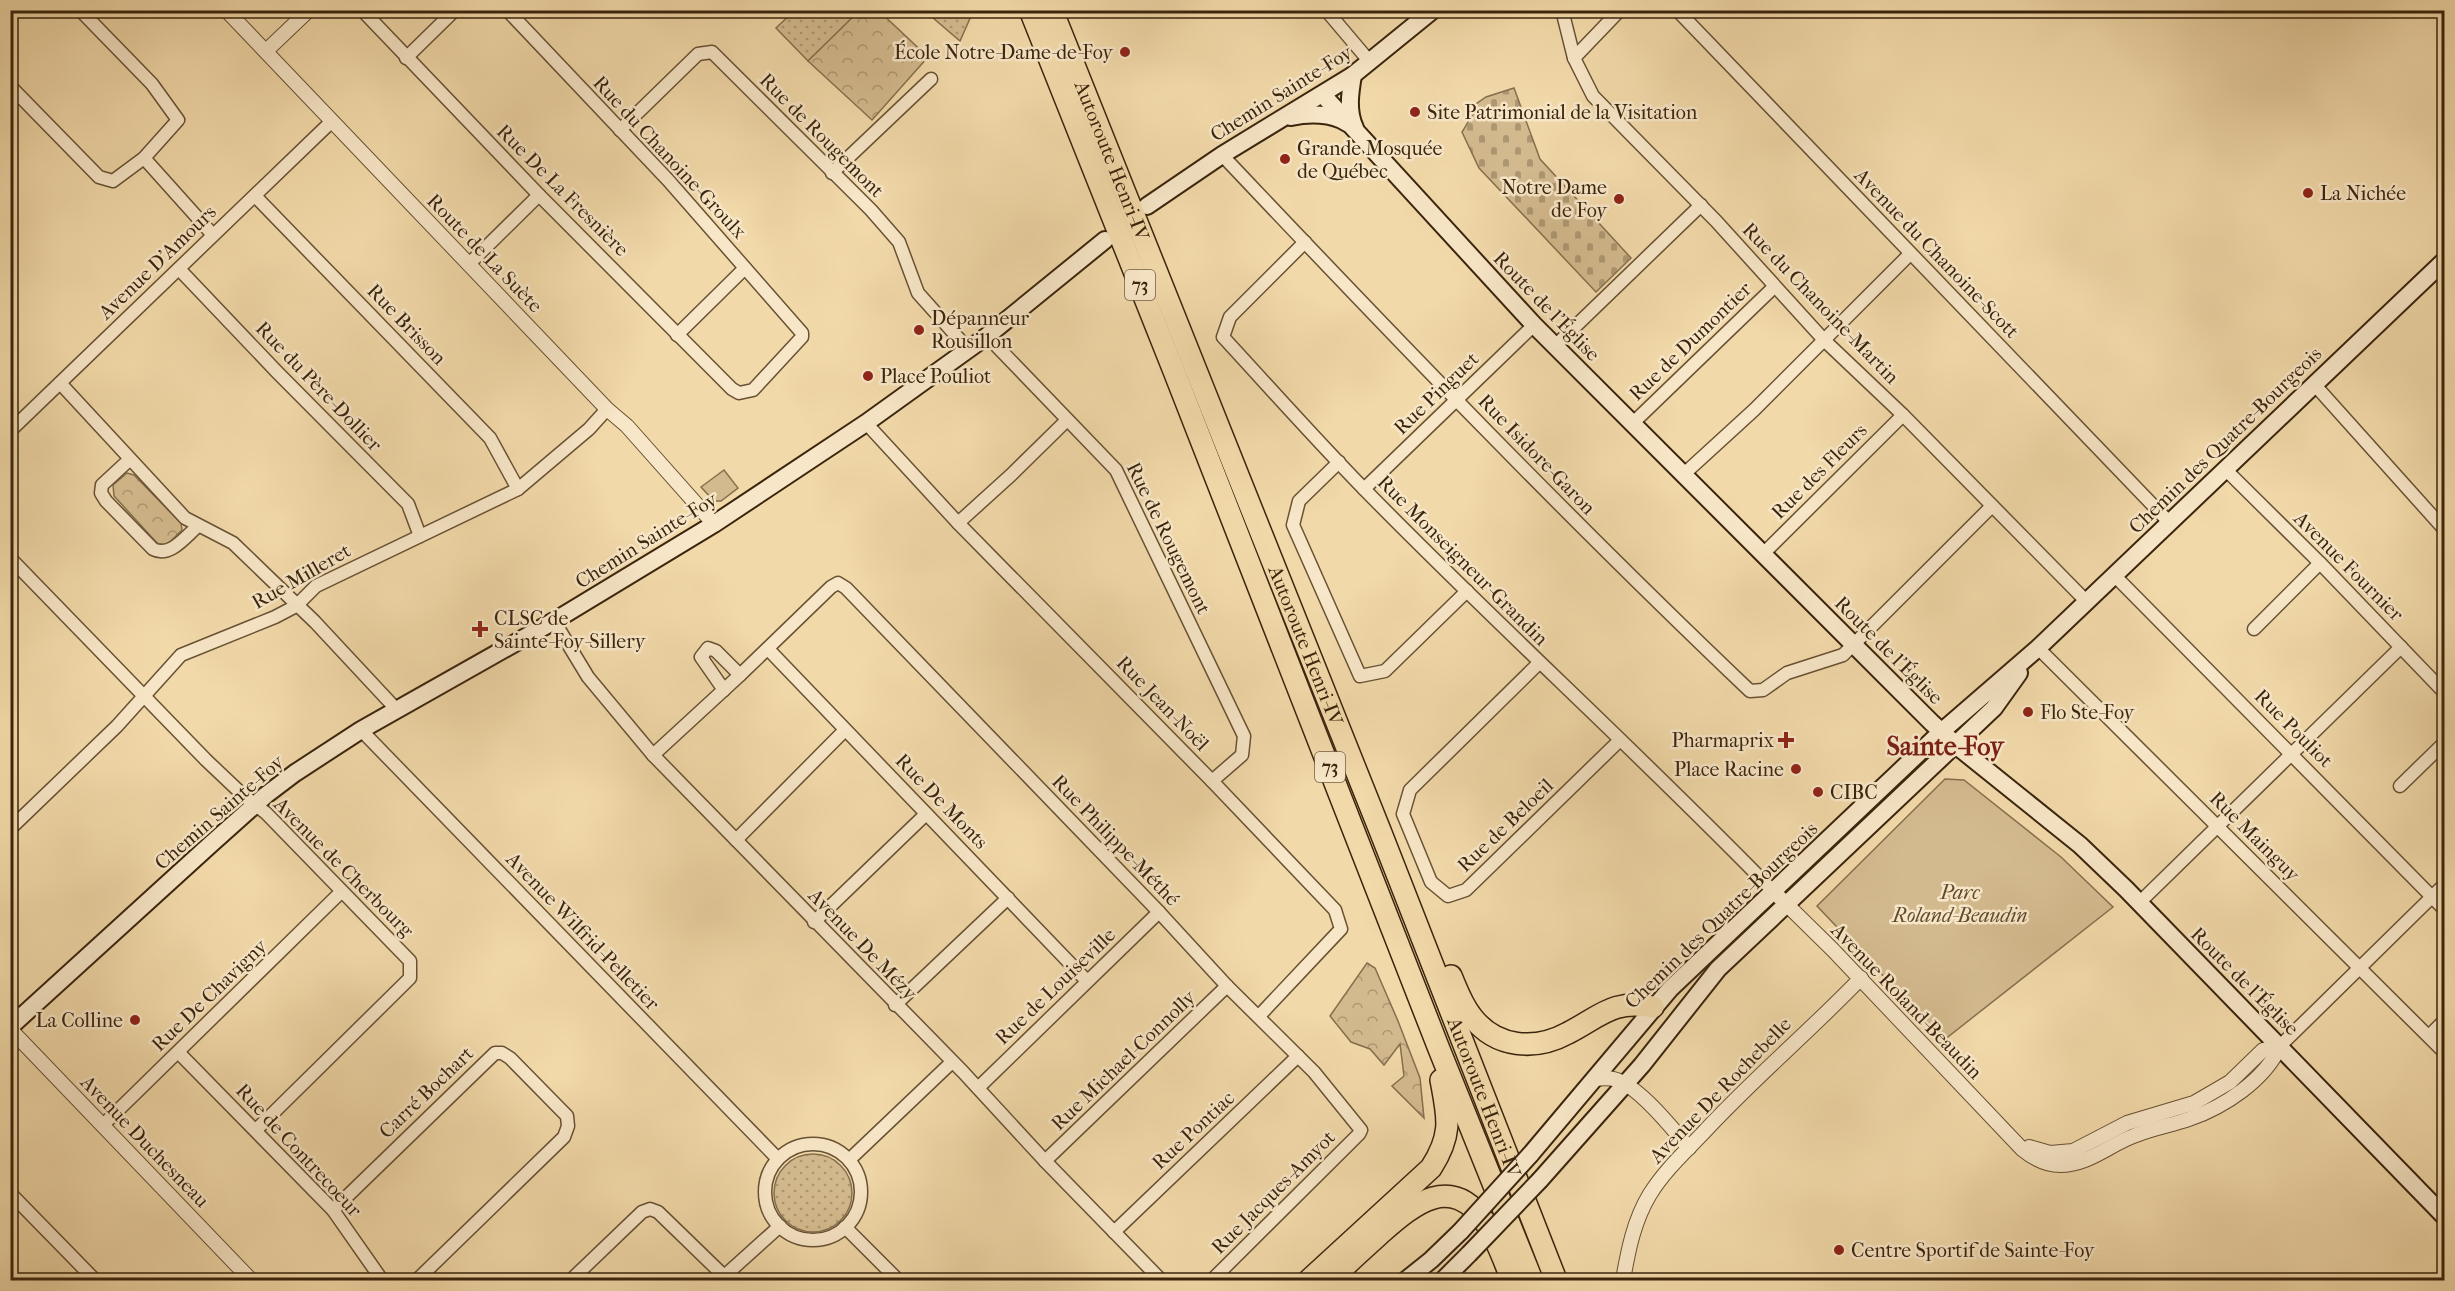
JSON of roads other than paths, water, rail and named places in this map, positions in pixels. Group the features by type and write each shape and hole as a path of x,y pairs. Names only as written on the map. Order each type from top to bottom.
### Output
{"highway":[{"name":"Autoroute Henri-IV","path":"1030,10 1532,1281"},
{"name":"Autoroute Henri-IV","path":"1052,10 1399,879 1556,1281"},
{"path":"1399,879 1417,896 1467,1010 1481,1027 1502,1041 1521,1045 1542,1043 1569,1033 1606,1009 1627,1004 1653,1007"},
{"path":"1310,1280 1423,1177 1438,1158 1445,1144 1448,1117 1439,1072 1439,1049"},
{"path":"1335,1281 1341,1270 1406,1211 1419,1202 1440,1197 1465,1203 1484,1219 1512,1281"}],"main road":[{"name":"Chemin Sainte-Foy","path":"1147,206 1222,155 1353,75 1433,10"},
{"path":"1353,75 1350,94 1351,119 1355,129"},
{"name":"Route de l'Église","path":"1323,95 1534,325 1853,645 1941,732 2080,845 2445,1216"},
{"path":"1284,119 1307,114 1339,118 1355,129"},
{"name":"Chemin Sainte-Foy","path":"10,1028 255,805 302,768 362,730 554,621 714,524 866,423 987,336 1105,240"},
{"name":"Chemin des Quatre-Bourgeois","path":"1406,1281 1461,1230 1530,1155 1670,989 1941,732 2036,649 2445,261"},
{"name":"Chemin des Quatre-Bourgeois","path":"1443,1281 1540,1180 1625,1084 1718,969 1994,708 2036,649"}],"street":[{"path":"10,86 99,177 113,181 144,158 178,120 152,84 80,10"},
{"name":"Route de La Suète","path":"226,10 607,409 627,426 714,524"},
{"path":"266,51 309,10"},
{"name":"Rue De La Fresnière","path":"362,10 406,58 677,335 732,389 739,393"},
{"path":"406,58 455,10"},
{"name":"Rue du Chanoine-Groulx","path":"507,10 620,130 801,333 801,337 753,390 739,393"},
{"path":"1326,10 1370,62"},
{"name":"Rue du Chanoine-Martin","path":"1562,10 1574,58 1593,96 1701,205 1824,340 1903,415 2086,602"},
{"path":"1574,58 1620,10"},
{"name":"Avenue du Chanoine-Scott","path":"1677,10 2169,522"},
{"name":"Rue de Rougemont","path":"620,130 698,54 712,52 871,210 899,242 918,293 968,349"},
{"path":"832,173 931,79"},
{"name":"Avenue D'Amours","path":"10,431 331,122"},
{"name":"Rue Isidore-Garon","path":"1222,155 1457,401 1627,574 1750,691 1763,690 1787,673 1831,661 1843,655 1853,645"},
{"path":"144,158 213,235"},
{"path":"469,264 540,195"},
{"name":"Rue Brisson","path":"255,196 490,438 518,489"},
{"path":"1555,345 1701,205"},
{"name":"Rue Monseigneur-Grandin","path":"1305,242 1230,316 1223,337 1364,489 1774,892"},
{"path":"1684,474 1910,254"},
{"path":"677,335 745,268"},
{"name":"Rue du Père-Dollier","path":"179,269 408,504 420,536"},
{"name":"Rue de Dumontier","path":"1633,423 1774,287"},
{"name":"Rue Pinguet","path":"1364,489 1534,325"},
{"name":"Rue de Rougemont","path":"987,336 1116,470 1245,736 1242,755 1212,781"},
{"path":"60,383 185,518 233,543 315,622 396,710"},
{"path":"2314,384 2445,529"},
{"name":"Rue Milleret","path":"10,829 117,726 181,655 275,617 296,606 316,586 518,489 589,429 607,409"},
{"name":"Rue des Fleurs","path":"1763,554 1903,415"},
{"path":"958,522 1011,475 1067,420"},
{"name":"Rue Jean-Noël","path":"866,423 958,522 1335,910 1341,929 1259,1016"},
{"path":"129,460 102,485 101,493 153,549 160,553 169,552 198,526"},
{"path":"1339,462 1299,501 1293,525 1360,676 1385,671 1467,591"},
{"name":"Avenue Fournier","path":"2225,469 2445,692"},
{"path":"1853,645 1992,506"},
{"name":"Avenue de Cherbourg","path":"10,558 206,760 282,828 341,892 410,961 410,978 256,1130"},
{"path":"2254,629 2320,563"},
{"name":"Rue Pouliot","path":"2114,575 2445,909"},
{"name":"Rue Philippe-Méthé","path":"768,649 831,587 838,583 846,588 1159,912 1227,986 1314,1072 1360,1130"},
{"name":"Avenue De Mézy","path":"554,621 588,677 652,755 978,1088 1161,1281"},
{"path":"2139,903 2401,647"},
{"path":"724,690 700,657 708,648 716,651 740,675"},
{"path":"652,755 768,649"},
{"name":"Rue De Monts","path":"768,649 925,815 1087,981"},
{"name":"Rue Mainguy","path":"2036,649 2217,826 2358,969 2445,1052"},
{"name":"Rue de Beloeil","path":"1539,663 1410,790 1403,814 1431,882 1449,896 1466,890 1620,740"},
{"name":"Avenue Wilfrid-Pelletier","path":"362,730 778,1159"},
{"path":"736,840 845,730"},
{"path":"2400,786 2445,743"},
{"path":"814,922 925,815"},
{"path":"2280,1046 2445,885"},
{"name":"Rue De Chavigny","path":"103,1125 341,892"},
{"name":"Avenue Roland-Beaudin","path":"1774,892 1861,978 2011,1137 2036,1150 2050,1153 2073,1151 2127,1123 2194,1103 2230,1082 2263,1050 2280,1046"},
{"path":"895,1005 1008,898"},
{"name":"Rue de Louiseville","path":"978,1088 1159,912"},
{"name":"Avenue De Rochebelle","path":"1623,1281 1630,1244 1649,1195 1668,1168 1761,1073 1861,978"},
{"name":"Rue Michael-Connolly","path":"1045,1161 1227,986"},
{"path":"2429,1036 2445,1021"},
{"name":"Avenue Duchesneau","path":"10,1028 251,1281"},
{"name":"Rue de Contrecoeur","path":"178,1052 333,1210 382,1281"},
{"name":"Carré Bochart","path":"333,1210 495,1053 502,1053 510,1058 567,1116 568,1126 564,1137 417,1281"},
{"name":"Rue Pontiac","path":"1114,1232 1298,1056"},
{"path":"849,1160 952,1062"},
{"path":"1594,1079 1611,1078 1625,1084 1659,1114 1689,1148"},
{"name":"Rue Jacques-Amyot","path":"1212,1281 1351,1142 1360,1130"},
{"path":"807,1145 822,1145 837,1151 849,1160 857,1172 861,1186 861,1201 856,1215 845,1227 835,1235 821,1240 806,1240 792,1235 780,1226 771,1214 766,1200 766,1185 778,1159 792,1149 807,1145"},
{"path":"10,1193 95,1281"},
{"path":"571,1281 642,1212 650,1209 658,1212 722,1278 780,1226"},
{"path":"845,1227 898,1281"}],"place":[{"name":"École Notre-Dame-de-Foy","path":"1125,52"},
{"name":"Site Patrimonial de la Visitation","path":"1415,112"},
{"name":"Grande Mosquée de Québec","path":"1285,159"},
{"name":"La Nichée","path":"2308,193"},
{"name":"Notre Dame de Foy","path":"1619,199"},
{"name":"Dépanneur Rousillon","path":"919,330"},
{"name":"Place Pouliot","path":"868,376"},
{"name":"CLSC de Sainte-Foy-Sillery","path":"480,629"},
{"name":"Flo Ste-Foy","path":"2028,712"},
{"name":"Pharmaprix","path":"1786,740"},
{"name":"Place Racine","path":"1796,769"},
{"name":"CIBC","path":"1818,792"},
{"name":"La Colline","path":"135,1020"},
{"name":"Centre Sportif de Sainte-Foy","path":"1839,1250"}],"district":[{"name":"Sainte-Foy","path":"1945,746"}],"park label":[{"name":"Parc Roland-Beaudin","path":"1960,904"}]}
